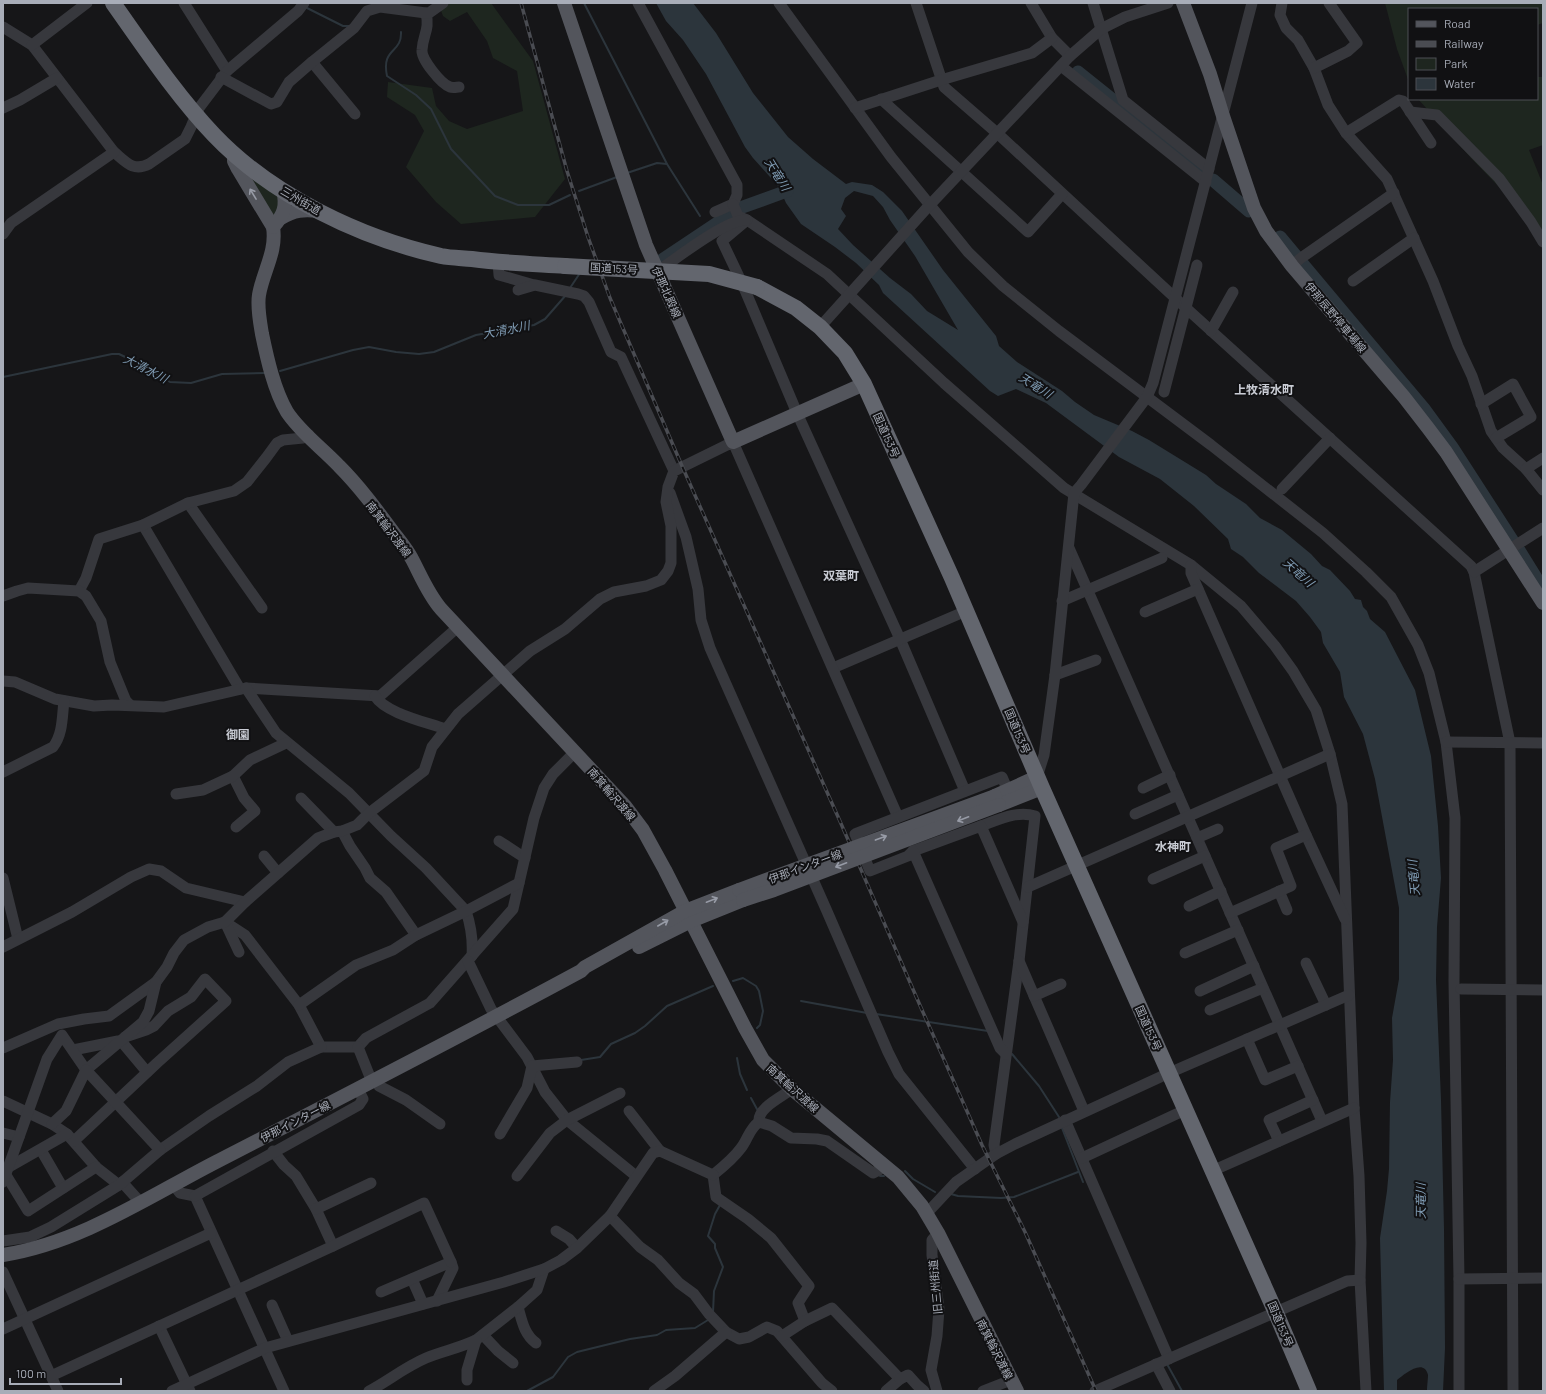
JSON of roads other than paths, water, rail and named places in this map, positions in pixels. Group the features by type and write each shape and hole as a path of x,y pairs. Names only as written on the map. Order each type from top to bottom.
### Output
{"highway":[{"name":"三州街道","path":"113,3 161,71 196,115 234,154 282,190 340,222 389,241 442,256 498,262 565,266"},
{"name":"国道153号","path":"565,266 709,274 757,287 796,308 820,327 845,353 864,384 966,611 1040,782 1276,1313 1304,1387"}],"main road":[{"name":"伊那北殿線","path":"564,3 646,246 733,442"},
{"name":"伊那辰野停車場線","path":"1183,3 1210,74 1254,208 1266,231 1292,266 1404,397 1446,452 1543,603"},
{"path":"234,154 234,161 238,169 277,223 296,210 306,209 320,211"},
{"name":"南箕輪沢渡線","path":"282,190 285,205 277,223 273,251 258,299 262,334 279,395 286,410 294,423 309,436 352,481 392,530 406,549 435,601 625,806 634,818 665,870 756,1048 772,1070 792,1089 898,1177 912,1192 927,1213 938,1233 1014,1386"},
{"path":"733,442 864,384"},
{"name":"伊那インター線","path":"3,1255 36,1248 63,1240 88,1229 358,1089 376,1084 582,971 585,966 688,916 741,895 774,890 1040,782"}],"street":[{"path":"32,45 87,3"},
{"path":"184,3 224,74 271,104 277,102 289,82 354,28 367,11 380,7 429,13 444,3"},
{"path":"638,3 737,185 737,195 733,204 716,212"},
{"path":"779,3 928,207 968,252 1003,286 1146,400 1323,533 1391,597 1410,629 1426,666 1446,742 1455,818 1454,981 1459,1279 1459,1391"},
{"path":"916,3 940,80 944,87 997,133 1211,331 1460,556 1474,572 1510,743 1512,990 1512,1391"},
{"path":"1031,3 1052,38 1070,56"},
{"path":"1093,3 1123,100 1209,169"},
{"path":"820,327 928,207 1070,56 1101,30 1125,17 1168,3"},
{"path":"1040,782 1055,675 1068,547 1078,489 1146,400 1153,383 1252,3"},
{"path":"1282,3 1280,15 1286,28 1298,40 1314,68 1328,105 1346,133 1387,179 1394,193 1433,281 1458,346 1472,376 1491,431 1503,448 1526,469 1543,490"},
{"path":"1314,68 1348,51 1356,43 1330,3"},
{"path":"3,27 32,45 114,152 136,168 149,164 185,139 199,108 224,74 302,6"},
{"path":"426,13 428,23 422,51 423,59 441,81 450,87 459,87"},
{"path":"855,108 940,80 1032,53 1052,38"},
{"path":"312,62 355,114"},
{"path":"1061,66 1206,182"},
{"path":"3,108 20,100 57,78"},
{"path":"881,99 1028,232 1062,194"},
{"path":"1346,133 1399,100 1403,101 1431,143"},
{"path":"1410,112 1437,116 1499,178 1531,222 1543,242"},
{"path":"3,234 11,223 114,152"},
{"path":"1292,266 1301,258 1394,193"},
{"path":"733,204 743,218 827,274 851,292 944,383 1064,488 1078,489 1191,564 1241,606 1275,646 1293,671 1316,710 1330,754 1342,804 1354,1108 1360,1191 1360,1280 1366,1391"},
{"path":"656,266 722,228 743,218"},
{"path":"743,218 722,242 742,283 798,413 900,639 965,791"},
{"path":"1353,281 1414,238"},
{"path":"498,262 499,275 584,296 590,302 606,344 611,352 621,357 674,471"},
{"path":"1164,392 1197,265"},
{"path":"518,290 535,285"},
{"path":"1211,331 1233,292"},
{"path":"1481,404 1513,384 1531,417 1496,438"},
{"path":"79,591 86,578 99,539 143,525 188,503 234,491 246,482 277,443 282,440 309,436"},
{"path":"1282,489 1330,438"},
{"path":"3,1048 58,1024 109,1016 156,982 184,940 201,930 225,922 245,902 318,838 357,825 369,813 424,770 432,747 458,714 530,651 565,628 600,598 614,592 661,580 668,571 671,563 671,526 666,502 668,487 674,471 733,442 835,667 898,817"},
{"path":"1526,469 1543,458"},
{"path":"668,487 686,537 698,589 701,620 710,648 888,1052 899,1074 975,1168"},
{"path":"188,503 262,608"},
{"path":"143,525 243,689 276,732 286,742 349,793 391,836 426,868 466,911 473,945 470,958 491,1009 520,1046 545,1092 567,1120 636,1176"},
{"path":"1474,572 1543,528"},
{"path":"1068,547 1322,1121"},
{"path":"1062,601 1162,558"},
{"path":"1191,564 1191,573 1306,835 1347,922"},
{"path":"3,596 17,590 28,588 79,591 86,596 101,621 110,662 126,701 130,705"},
{"path":"1145,612 1198,588"},
{"path":"835,667 966,611"},
{"path":"3,681 15,682 55,699 94,706 130,705 134,707 164,707 243,689 271,689 380,696 458,627"},
{"path":"1055,675 1096,660"},
{"path":"375,696 379,702 388,708 445,729"},
{"path":"3,772 53,747 58,740 61,731 64,701"},
{"path":"176,794 203,790 233,776 250,760 286,742"},
{"path":"1446,742 1543,743"},
{"path":"3,1241 30,1237 52,1227 121,1184 160,1150 209,1116 257,1086 288,1062 321,1047 358,1047 366,1038 430,1003 513,909 534,818 544,788 553,774 575,752"},
{"path":"1028,886 1078,866 1330,754"},
{"path":"1143,788 1170,775"},
{"path":"233,776 244,798 255,811 236,827"},
{"path":"996,1154 994,1145 1019,961 1035,816 1029,814 1016,814 913,851 908,856 870,871 855,834 1002,778 1003,798 1016,814"},
{"path":"1135,814 1178,796"},
{"path":"301,798 338,832 350,846 370,878 386,892 416,935"},
{"path":"981,826 1023,922"},
{"path":"1197,838 1218,829"},
{"path":"1230,912 1291,886 1276,848 1306,835"},
{"path":"499,841 525,858"},
{"path":"913,851 1000,1048 1006,1054"},
{"path":"264,856 278,873"},
{"path":"1153,878 1205,856"},
{"path":"3,947 72,912 131,877 149,869 161,871 186,888 245,902"},
{"path":"3,878 18,939"},
{"path":"299,1005 356,965 393,950 416,935 519,883"},
{"path":"1189,906 1221,891"},
{"path":"1279,891 1287,910"},
{"path":"225,922 239,952"},
{"path":"225,922 245,935 299,1005 321,1047"},
{"path":"1185,953 1238,930"},
{"path":"1019,961 1084,1111"},
{"path":"1306,963 1326,1005"},
{"path":"1200,991 1254,966"},
{"path":"6,1175 41,1150 70,1138 115,1102 226,1001 205,978 191,997 168,1011 154,1026 123,1039 73,1050"},
{"path":"52,1124 66,1112 86,1070 143,1022 148,1011 156,982"},
{"path":"1034,996 1062,984"},
{"path":"1210,1010 1263,988"},
{"path":"1461,989 1543,990"},
{"path":"927,1213 956,1182 996,1154 1084,1111 1349,995"},
{"path":"58,1024 62,1035 86,1070 160,1150"},
{"path":"6,1175 47,1059 62,1035"},
{"path":"123,1039 147,1072"},
{"path":"1247,1039 1265,1080 1298,1066"},
{"path":"358,1047 376,1084 406,1100 440,1124"},
{"path":"532,1066 577,1062"},
{"path":"500,1134 527,1088 532,1066"},
{"path":"173,1184 180,1193 195,1196 273,1151 359,1105 363,1099 358,1089"},
{"path":"713,1175 741,1148 749,1132 759,1122 759,1115 792,1089"},
{"path":"518,1176 550,1133 567,1120 620,1093"},
{"path":"1279,1141 1269,1120 1313,1100"},
{"path":"3,1101 52,1124 70,1138 83,1154 96,1166 121,1184 140,1202"},
{"path":"1212,1171 1354,1108"},
{"path":"1082,1158 1185,1110"},
{"path":"629,1111 660,1151 713,1175"},
{"path":"1065,1120 1169,1359"},
{"path":"759,1122 772,1126 791,1138 827,1141 873,1173 879,1170 883,1165"},
{"path":"3,1133 19,1137"},
{"path":"41,1150 63,1188"},
{"path":"273,1151 284,1165 296,1176 316,1209 333,1246"},
{"path":"172,1391 189,1388 265,1348 437,1301 544,1269 561,1260 578,1248 610,1216 652,1153 660,1151"},
{"path":"6,1175 28,1211 96,1166"},
{"path":"713,1175 716,1197 748,1219 771,1238 809,1286 798,1303 805,1321"},
{"path":"316,1209 371,1183"},
{"path":"195,1196 284,1391"},
{"path":"51,1376 424,1203 453,1268 437,1301"},
{"path":"610,1216 640,1247 658,1260 679,1283 694,1294 709,1314 726,1332 739,1339 749,1337 767,1327 777,1331 790,1348 822,1383 832,1391"},
{"path":"556,1230 569,1238 578,1248"},
{"path":"3,1330 211,1233"},
{"name":"旧三州街道","path":"937,1391 931,1370 937,1336 939,1309 932,1256 932,1240 938,1233"},
{"path":"381,1292 451,1262"},
{"path":"369,1391 385,1383 404,1369 426,1358 463,1346 480,1338 537,1290 544,1269"},
{"path":"3,1272 58,1391"},
{"path":"1459,1279 1543,1278"},
{"path":"412,1280 423,1304"},
{"path":"1095,1391 1116,1387 1156,1364 1347,1281 1360,1280"},
{"path":"272,1305 288,1341"},
{"path":"782,1336 831,1305 900,1379"},
{"path":"518,1307 526,1332 536,1343"},
{"path":"159,1326 189,1388"},
{"path":"654,1391 675,1376 726,1332"},
{"path":"480,1338 513,1363"},
{"path":"467,1380 467,1370 480,1338"},
{"path":"1156,1364 1170,1391"},
{"path":"886,1391 900,1379 908,1375 924,1391"},
{"path":"983,1391 1014,1386"}],"water":[{"name":"天竜川","path":"656,3 693,3 716,33 753,93 788,137 813,159 846,184 852,182 872,185 883,192 902,211 943,270 996,336 999,346 1017,362 1062,391 1094,415 1149,440 1206,475 1216,484 1246,504 1260,518 1282,530 1311,554 1322,566 1330,570 1350,591 1355,599 1361,600 1370,619 1385,632 1415,690 1431,756 1438,826 1441,878 1437,927 1436,980 1444,1229 1445,1348 1443,1391 1427,1391 1428,1375 1426,1370 1422,1367 1418,1367 1408,1371 1397,1380 1397,1391 1384,1391 1380,1238 1389,1169 1390,1102 1393,1060 1392,1018 1399,979 1399,908 1375,779 1363,734 1344,697 1340,672 1323,643 1321,632 1296,601 1259,573 1243,557 1231,549 1228,539 1194,506 1160,479 1119,457 1046,403 1016,389 998,396 990,391 883,293 879,285 856,263 801,224 786,203 779,187 745,147 706,74 683,40 666,21","holes":["854,191 873,196 883,207 890,220 915,256 958,330 927,311 911,294 890,278 853,245 838,229 846,216 841,209 845,198"]}],"waterway":[{"path":"584,3 667,164"},
{"path":"305,7 343,26 350,26"},
{"path":"401,32 398,44 387,60 387,76 416,95 431,109 451,149 495,196 518,205 549,205 570,195"},
{"path":"1078,72 1203,172"},
{"path":"627,173 657,163 667,164 700,216"},
{"path":"579,191 617,177"},
{"path":"1213,180 1249,211"},
{"name":"大清水川","path":"659,262 740,208 787,191"},
{"path":"1280,237 1425,410 1452,447 1514,543"},
{"name":"大清水川","path":"570,288 580,273"},
{"name":"大清水川","path":"280,371 353,350 369,347 396,352 419,354 434,352 476,335 534,325 545,319 566,295"},
{"name":"大清水川","path":"3,377 112,354 119,354 140,364 170,382 191,383 222,374 265,373"},
{"path":"1517,547 1543,589"},
{"path":"733,981 743,978 756,986 759,991 763,1011 760,1025 757,1028"},
{"path":"581,1060 600,1057 611,1044 635,1033 667,1006 713,986"},
{"path":"801,1001 867,1013"},
{"path":"876,1014 988,1031"},
{"path":"1012,1054 1039,1086 1059,1117"},
{"path":"737,1058 740,1074 747,1090"},
{"path":"751,1098 758,1111"},
{"path":"1062,1128 1083,1182"},
{"path":"905,1171 913,1179 935,1192"},
{"path":"951,1194 958,1196 1001,1198 1014,1197 1078,1172"},
{"path":"713,1312 714,1291 723,1267 715,1248 715,1244 708,1236 715,1214 720,1205"},
{"path":"527,1391 553,1377 568,1357 577,1352 630,1339 657,1335 666,1330 695,1328 708,1320"},
{"path":"1167,1364 1182,1391"}],"railway":[{"path":"521,3 567,171 588,237 610,298 682,466 982,1145 1025,1232 1096,1391"}],"district":[{"name":"上牧清水町","path":"1264,389"},
{"name":"双葉町","path":"841,575"},
{"name":"御園","path":"238,734"},
{"name":"水神町","path":"1173,846"}]}
